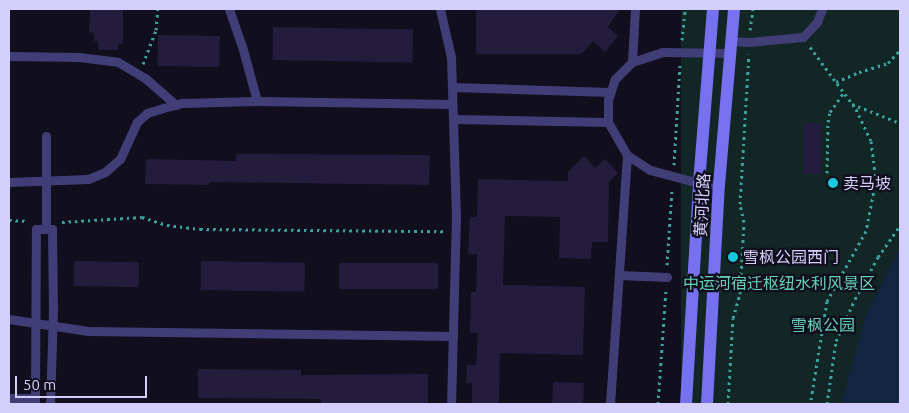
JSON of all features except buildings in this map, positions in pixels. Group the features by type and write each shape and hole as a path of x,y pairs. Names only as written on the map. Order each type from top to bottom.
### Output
{"main road":[{"name":"黄河北路","path":"686,404 699,183 713,9"},
{"name":"黄河北路","path":"707,404 719,185 729,47 734,9"}],"lane":[{"path":"229,9 242,46 257,101"},
{"path":"440,9 451,56 453,119 455,232 451,404"},
{"path":"632,62 635,9"},
{"path":"719,185 699,183 650,170 627,156 608,122 608,100 615,79 632,62 662,52 709,52 749,42 803,37 818,22 822,9"},
{"path":"9,56 79,56 118,62 138,74 176,105"},
{"path":"452,87 610,92"},
{"path":"9,182 88,179 105,172 120,159 137,122 147,113 176,105 257,101 452,104"},
{"path":"453,119 608,122"},
{"path":"46,136 46,226"},
{"path":"610,404 627,156"},
{"path":"9,398 35,401 36,229 46,226 52,229 50,404"},
{"path":"619,275 666,277"},
{"path":"9,319 52,324 88,331 453,336"}],"path":[{"path":"138,74 156,30 158,9"},
{"path":"658,404 685,9"},
{"path":"728,404 733,318 740,294 744,222 740,204 749,42 753,9"},
{"path":"803,37 852,103 871,141 876,180 866,231 827,301 811,400"},
{"path":"836,82 888,63 900,50"},
{"path":"827,172 830,112 844,92"},
{"path":"852,103 900,123"},
{"path":"9,220 46,226 142,217 168,225 200,230 455,232"},
{"path":"827,404 836,341 855,299 878,257 900,226"}],"green space":[{"name":"雪枫公园","path":"681,9 900,9 900,404 681,404"}],"water":[{"path":"900,248 900,404 850,404 842,402 865,317"}],"place":[{"name":"卖马坡","path":"833,183"},
{"name":"雪枫公园西门","path":"733,257"}],"park label":[{"name":"中运河宿迁枢纽水利风景区","path":"779,283"}]}
